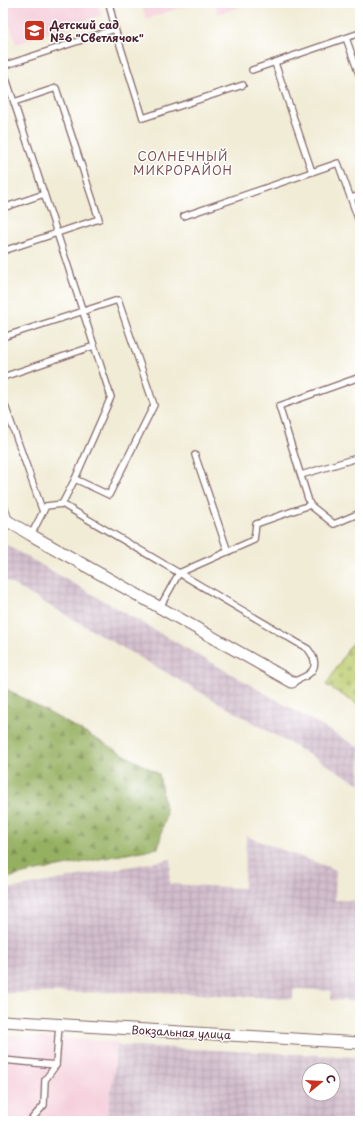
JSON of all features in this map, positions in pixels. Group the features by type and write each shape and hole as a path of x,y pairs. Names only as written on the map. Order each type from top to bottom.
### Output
{"street":[{"path":"3,510 6,520 31,535 292,682"},
{"name":"Вокзальная улица","path":"3,1021 360,1043"}],"lane":[{"path":"109,3 115,29 143,118 242,85"},
{"path":"3,66 115,29"},
{"path":"252,70 360,33"},
{"path":"346,38 360,77"},
{"path":"275,63 312,172"},
{"path":"3,69 111,398 75,479 62,504"},
{"path":"3,251 99,219 56,88 14,102"},
{"path":"184,216 338,163 360,224"},
{"path":"3,208 44,194"},
{"path":"350,198 360,195"},
{"path":"3,337 118,300 154,405 109,495 75,479"},
{"path":"3,376 94,346"},
{"path":"360,377 279,406 310,505 334,524 360,513"},
{"path":"3,400 43,512"},
{"path":"195,455 228,552"},
{"path":"301,475 360,457"},
{"path":"31,535 46,506 62,504 308,649 314,656 315,664 313,670 305,677 292,682"},
{"path":"160,607 179,573 254,540 256,524 310,505"},
{"path":"30,1121 44,1105 45,1080 56,1064 59,1025"},
{"path":"3,1060 56,1064"}],"shaded area":[{"name":"Детский сад №6 \"Светлячок\"","path":"3,3 98,3 102,15 16,44"},
{"path":"141,3 195,3 146,19"},
{"path":"214,3 253,3 218,14"},
{"path":"3,543 360,748 360,784 3,579"},
{"path":"246,836 336,870 335,900 360,901 360,1001 331,1000 331,991 298,989 293,990 293,999 160,992 3,993 3,890 171,859 169,884 244,888"},
{"path":"3,1035 117,1042 107,1121 3,1121"},
{"path":"117,1045 360,1057 360,1121 107,1121"}],"green space":[{"path":"360,639 360,706 326,685 350,646"},
{"path":"3,687 159,774 166,814 158,848 3,879"}],"place":[{"name":"Детский сад №6 \"Светлячок\"","path":"35,30"}],"district":[{"name":"СОЛНЕЧНЫЙ МИКРОРАЙОН","path":"183,163"}]}
